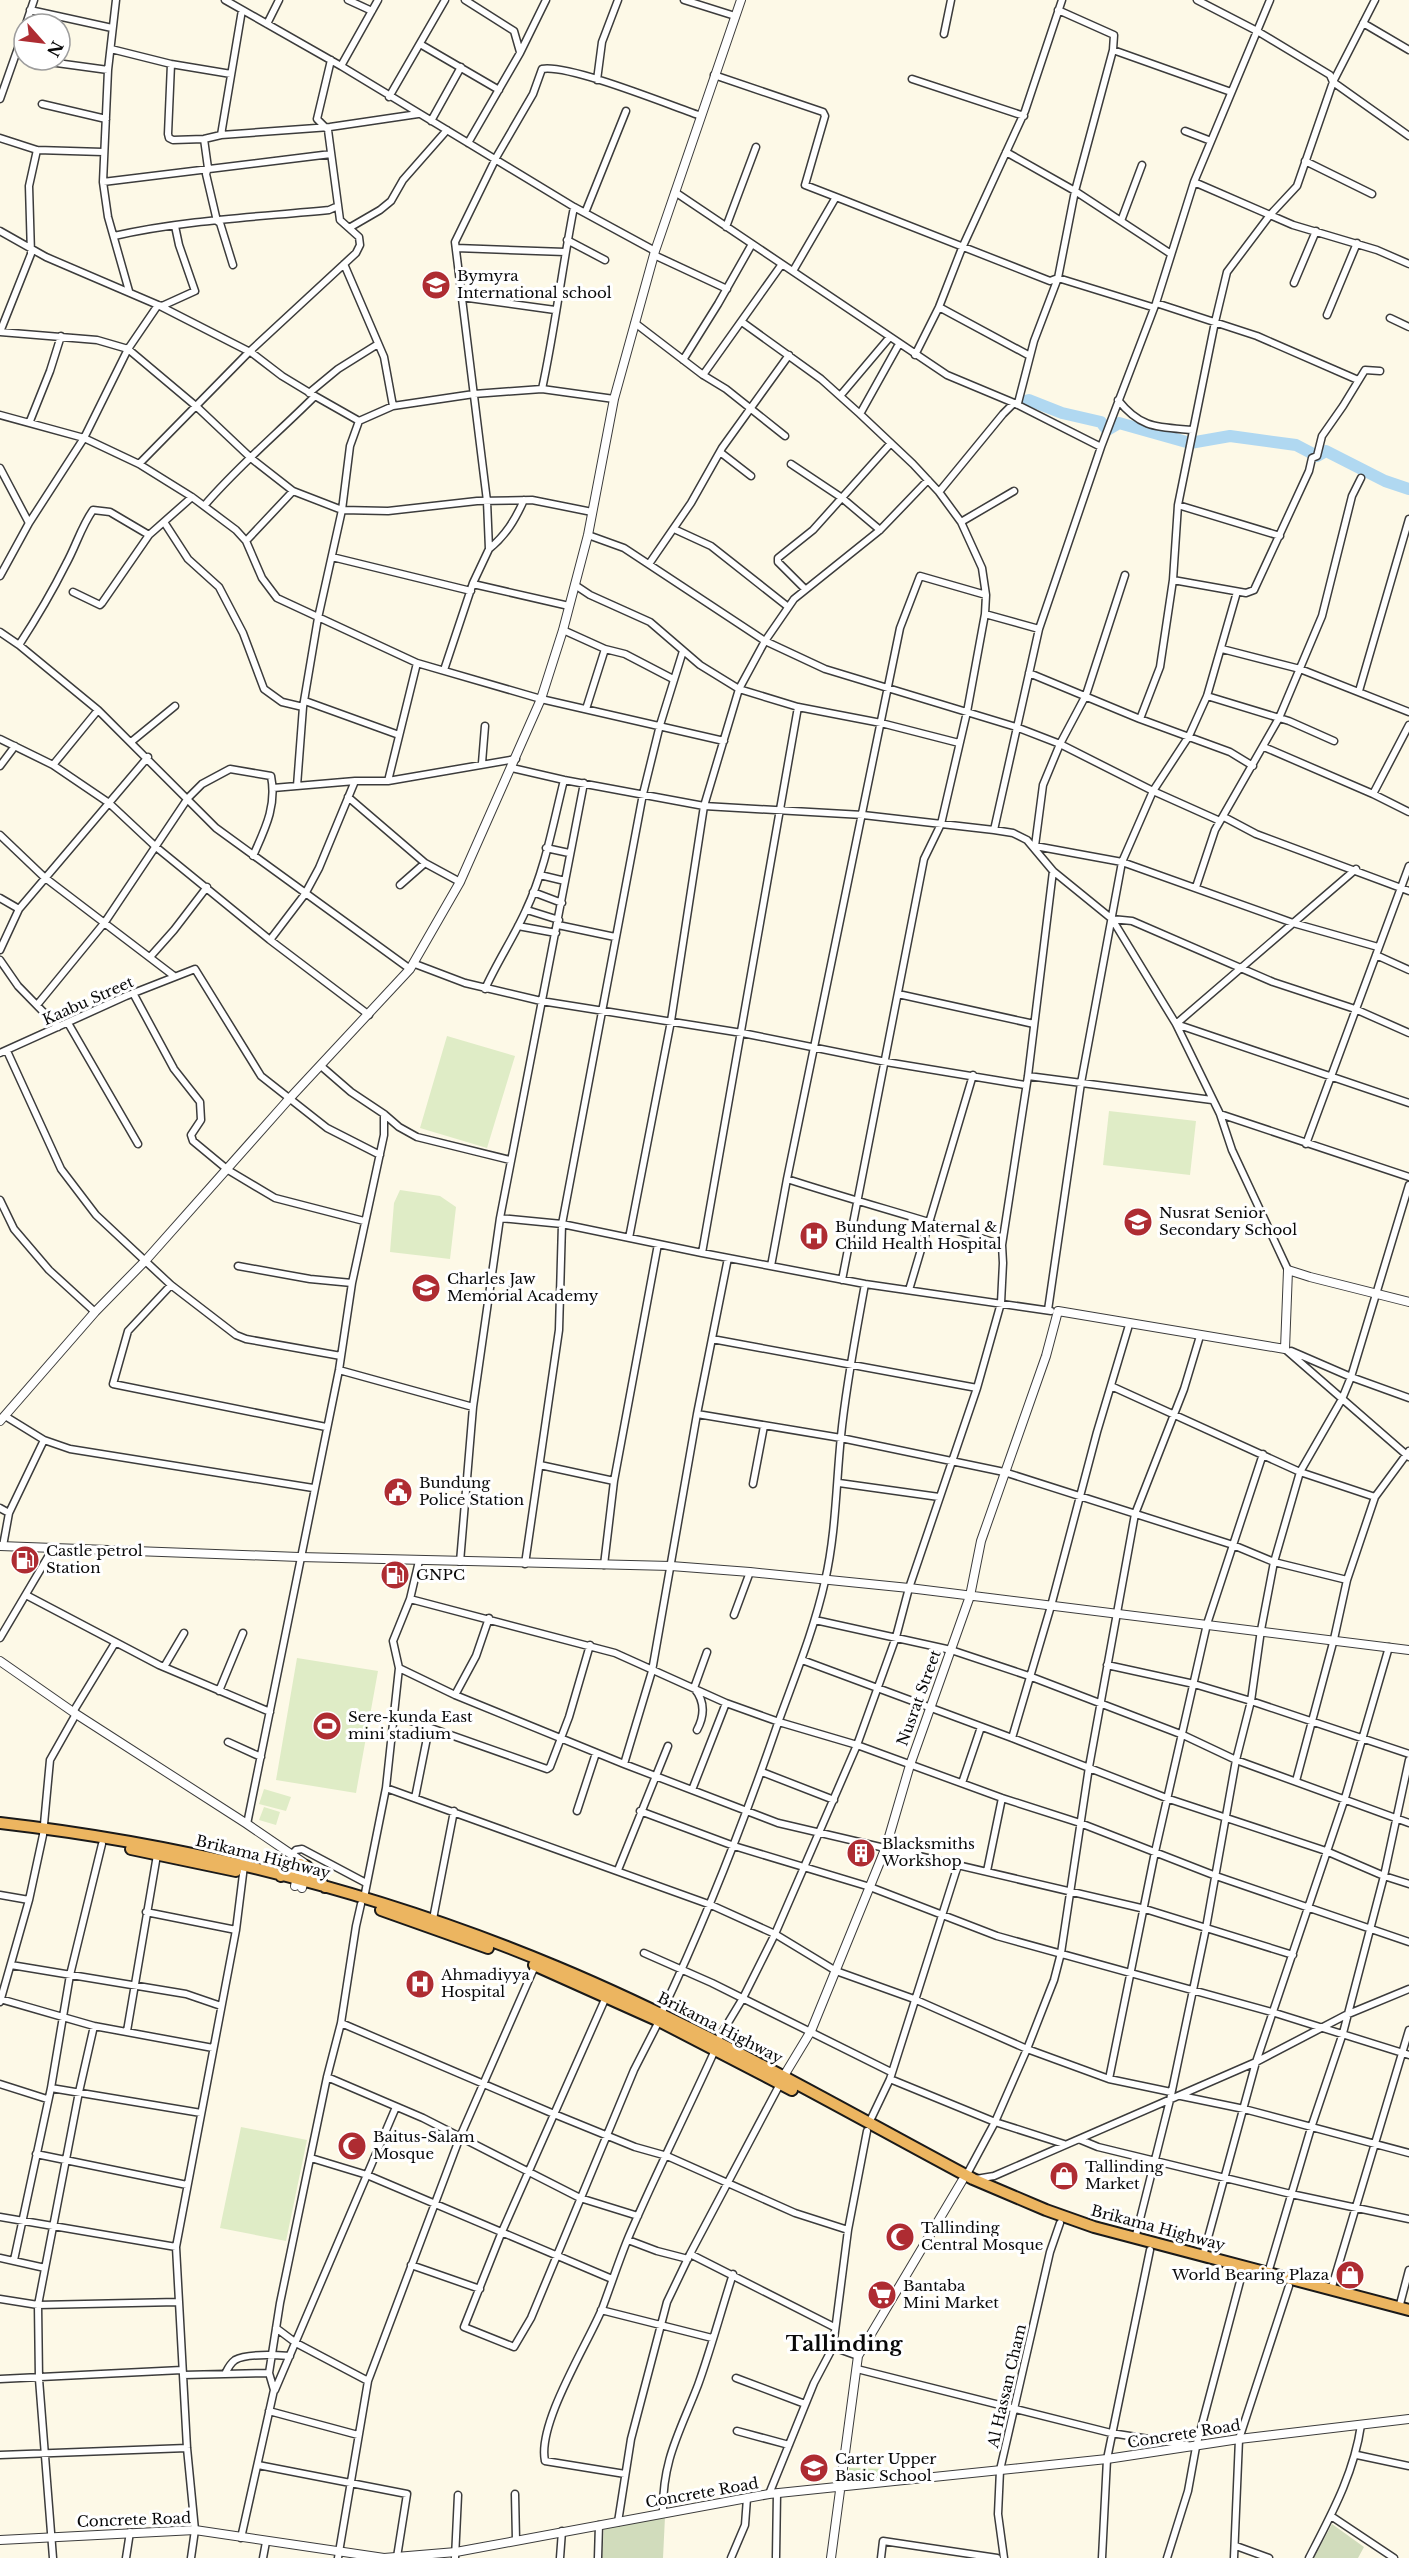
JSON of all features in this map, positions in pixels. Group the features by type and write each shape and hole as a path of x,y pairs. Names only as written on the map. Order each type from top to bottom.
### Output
{"highway":[{"name":"Brikama Highway","path":"0,1823 157,1855 281,1876 299,1884 325,1887 535,1966 660,2018"},
{"name":"Brikama Highway","path":"0,1830 43,1832 164,1849 433,1919 557,1967 716,2045 1020,2208 1060,2223 1150,2250 1409,2318"},
{"path":"281,1876 302,1864 325,1887"},
{"name":"Brikama Highway","path":"967,2179 1046,2210 1135,2239 1404,2309"}],"street":[{"path":"34,0 30,10 112,28"},
{"path":"116,0 108,70 103,182 108,217 129,291"},
{"path":"225,0 331,60 574,207 655,253 727,290"},
{"path":"267,24 279,0"},
{"path":"348,0 372,11"},
{"path":"341,66 378,0"},
{"path":"389,97 444,0"},
{"path":"465,0 514,31 520,53"},
{"path":"468,143 520,53 546,0"},
{"path":"597,80 603,54 602,42 618,0"},
{"path":"684,0 735,16"},
{"path":"313,1488 70,1449 44,1440 3,1418 95,1312 146,1260 413,966 460,882 541,699 563,630 588,535 614,399 635,323 675,192 741,0"},
{"path":"944,34 951,0"},
{"path":"915,355 939,307 962,248 1024,116 1062,0"},
{"path":"1197,0 1257,31 1330,75 1333,82 1409,136"},
{"path":"994,830 1039,629 1101,447 1154,305 1194,182 1270,0"},
{"path":"1140,719 1160,668 1173,580 1178,505 1227,272 1270,215 1297,186 1333,82 1375,0"},
{"path":"221,135 242,10"},
{"path":"939,492 1014,403 1018,403 1030,356 1058,278 1075,191 1113,50 1114,35 1058,10"},
{"path":"1363,24 1409,50"},
{"path":"420,44 499,90"},
{"path":"111,49 171,64 231,74"},
{"path":"1113,50 1231,92"},
{"path":"139,464 248,353 345,264 356,253 360,245 359,237 340,220 328,130 317,120 331,60"},
{"path":"0,99 12,64"},
{"path":"171,64 169,138 173,140 204,139 221,135 382,121 419,114"},
{"path":"72,65 108,70"},
{"path":"431,121 461,67"},
{"path":"489,549 487,501 455,242 495,159 529,101 542,69 550,67 597,80 701,116"},
{"path":"714,75 823,112 825,116 805,185 962,248 1050,280 1058,278 1215,322 1288,349 1358,380"},
{"path":"912,79 1024,116"},
{"path":"42,104 106,119"},
{"path":"585,213 626,111"},
{"path":"349,228 391,201 403,180 447,130"},
{"path":"1185,131 1211,141"},
{"path":"0,138 37,150 103,152"},
{"path":"204,139 208,168 206,174 217,221 220,223 233,265"},
{"path":"726,227 756,147"},
{"path":"37,150 29,186 31,254 0,332 97,340 128,349 197,407 252,459 293,491 342,510 388,511 487,501 532,500 592,512"},
{"path":"1006,152 1075,191 1171,254"},
{"path":"103,182 331,154"},
{"path":"1305,161 1372,194"},
{"path":"1121,221 1142,165"},
{"path":"1194,182 1270,215 1357,243 1409,264"},
{"path":"675,192 947,375 1014,403 1101,447"},
{"path":"793,271 836,197"},
{"path":"114,236 140,230 329,210 338,206"},
{"path":"542,389 553,339 555,310 574,207"},
{"path":"158,305 162,306 195,291 175,226"},
{"path":"0,231 95,279 129,291 158,305 248,353 252,353 312,395 359,421"},
{"path":"1294,283 1316,231"},
{"path":"567,240 605,260"},
{"path":"1327,315 1357,243"},
{"path":"683,360 753,244"},
{"path":"456,248 565,252"},
{"path":"345,264 384,357 393,406"},
{"path":"703,375 782,264"},
{"path":"461,297 555,310"},
{"path":"0,576 29,523 84,438 128,349 158,305"},
{"path":"939,307 1030,356"},
{"path":"1390,318 1409,327"},
{"path":"742,322 789,355 840,396 891,442 939,492 961,522 982,567 986,595 985,614 967,712 941,824 924,859 842,1280"},
{"path":"635,323 703,375 750,407 785,436"},
{"path":"30,421 61,336"},
{"path":"840,396 890,338"},
{"path":"204,506 228,478 252,459 338,369 378,344"},
{"path":"860,414 899,344"},
{"path":"649,564 674,529 750,407 789,355"},
{"path":"1173,580 1237,592 1246,593 1254,590 1309,471 1312,458 1317,456 1322,436 1365,370 1380,371"},
{"path":"297,786 304,704 318,618 342,510 350,446 359,421 393,406 474,394 542,389 614,399"},
{"path":"1118,400 1137,421 1158,427 1192,430"},
{"path":"0,415 30,421 84,438 139,464 192,497 236,530 246,541 262,578 277,598 417,663 541,699 724,741"},
{"path":"805,590 777,560 813,530 891,442"},
{"path":"720,452 752,476"},
{"path":"791,464 842,498 880,530"},
{"path":"0,468 29,523"},
{"path":"1196,887 1222,819 1280,718 1322,616 1352,496 1361,478"},
{"path":"629,1238 671,1021 704,806 739,689 787,606 880,530 928,480"},
{"path":"961,522 1014,490"},
{"path":"246,541 293,491"},
{"path":"73,592 100,605 149,535 192,497"},
{"path":"444,670 472,587 489,549 513,525 524,500"},
{"path":"1178,505 1280,536"},
{"path":"19,645 66,565 86,520 93,510 110,512 149,535"},
{"path":"1359,691 1409,519"},
{"path":"164,522 188,558 219,587 243,633 264,688 282,702 304,704 399,735"},
{"path":"674,529 711,546 787,606"},
{"path":"588,535 624,548 765,641 825,669 1016,727 1060,744 1153,791 1256,834 1356,869 1409,891"},
{"path":"332,557 569,606"},
{"path":"1035,846 1042,785 1099,663 1125,575"},
{"path":"771,1266 900,628 918,577 923,576 986,595"},
{"path":"575,585 590,595 650,622 700,665 739,689 798,707 881,723 960,743"},
{"path":"1048,1310 1081,1083 1122,862 1153,791 1189,736 1207,696 1237,592"},
{"path":"985,614 1039,629"},
{"path":"563,630 605,649 625,654 673,679"},
{"path":"0,632 98,710 148,757 216,828 305,894 413,966 485,989 541,1001 742,1033 886,1062 1025,1085"},
{"path":"586,709 605,649"},
{"path":"1222,649 1300,669 1409,712"},
{"path":"525,1564 559,1330 562,1224 642,794 673,679 683,651"},
{"path":"388,781 417,663"},
{"path":"1029,673 1140,719 1230,752 1253,766"},
{"path":"1207,696 1280,718 1334,741"},
{"path":"131,742 175,706"},
{"path":"702,1254 798,707"},
{"path":"53,765 98,710"},
{"path":"1373,794 1409,725"},
{"path":"482,763 485,726"},
{"path":"0,739 53,765 109,803 156,847 270,940 369,1015"},
{"path":"0,766 15,746"},
{"path":"1264,747 1409,812"},
{"path":"0,950 19,909 148,757"},
{"path":"273,788 355,781 388,781 482,763 516,759"},
{"path":"37,1005 105,922 188,798 202,784 230,768 271,776 273,804 268,823 253,856"},
{"path":"512,768 704,806 863,815 994,830 1021,836 1035,846 1053,871 1112,919 1176,1024 1220,1114 1232,1150 1288,1270 1285,1349"},
{"path":"485,989 496,963 526,910 540,875 564,780"},
{"path":"270,940 305,894 319,868 355,781"},
{"path":"460,1562 473,1407 500,1218 584,783"},
{"path":"348,797 425,863 460,882"},
{"path":"0,835 44,877 174,976"},
{"path":"1035,846 1122,862 1293,923 1378,947"},
{"path":"546,848 569,853"},
{"path":"400,885 425,863"},
{"path":"1306,1144 1409,866"},
{"path":"1176,1024 1356,869"},
{"path":"625,2474 548,2463 544,2458 548,2428 571,2370 601,2310 638,2216 716,2045 775,1934 834,1800 896,1637 909,1588 977,1388 1000,1303 1004,1263 1002,1245 1028,1076 1053,871"},
{"path":"540,875 565,881"},
{"path":"150,957 207,887"},
{"path":"532,892 562,903"},
{"path":"0,898 19,909"},
{"path":"526,910 558,922 615,937"},
{"path":"1112,919 1132,921 1274,981 1355,1009 1409,1033"},
{"path":"518,926 556,933"},
{"path":"1376,955 1409,970"},
{"path":"0,960 18,986 58,1027"},
{"name":"Kaabu Street","path":"4,1052 133,993 195,969 261,1076 290,1099"},
{"path":"133,993 174,1069 200,1102 201,1120 191,1135 193,1141 228,1170 275,1198 364,1221"},
{"path":"898,994 1034,1024"},
{"path":"68,1023 138,1144"},
{"path":"1176,1024 1409,1103"},
{"path":"4,1052 61,1169 96,1215 171,1285 236,1335 246,1339 341,1356"},
{"path":"321,1066 351,1092 399,1127 417,1137 510,1160"},
{"path":"909,1290 973,1076"},
{"path":"1028,1076 1212,1100"},
{"path":"290,1099 327,1128 380,1155"},
{"path":"247,1824 299,1557 339,1370 352,1282 384,1135 384,1114"},
{"path":"1220,1114 1409,1177"},
{"path":"787,1179 1002,1245"},
{"path":"1135,2239 1170,2100 1206,1928 1236,1760 1251,1701 1274,1562 1300,1472 1342,1399 1351,1377 1378,1294 1409,1185"},
{"path":"0,1200 14,1229 49,1270 95,1312"},
{"path":"500,1218 562,1224 702,1254 865,1284 1058,1311 1129,1325 1285,1349 1409,1398"},
{"path":"604,1565 614,1481 658,1244"},
{"path":"624,1764 652,1671 697,1414 728,1258"},
{"path":"238,1266 310,1279 352,1282"},
{"path":"1288,1270 1409,1302"},
{"path":"606,1997 501,2234 464,2327 514,2347 531,2318 634,2070 711,1905 802,1660 826,1578 850,1365 865,1284"},
{"path":"171,1285 129,1331 113,1384 326,1427"},
{"name":"Nusrat Street","path":"782,2080 811,2031 886,1847 910,1765 970,1596 981,1541 1046,1356 1058,1311"},
{"path":"1012,1738 1129,1325"},
{"path":"831,2558 858,2356 967,2179 1027,2049 1054,1980 1116,1613 1136,1514 1174,1414 1200,1336"},
{"path":"712,1339 977,1388"},
{"path":"1285,1349 1408,1454 1375,1497 1347,1580 1334,1640 1296,1782"},
{"path":"339,1370 473,1407"},
{"path":"1111,1386 1300,1472 1375,1497"},
{"path":"697,1414 841,1438 1004,1472 1233,1545 1274,1562 1347,1580"},
{"path":"753,1484 764,1426"},
{"path":"44,1440 9,1513 1,1548 525,1564 671,1566 826,1578 1409,1650"},
{"path":"1109,2079 1155,1852 1169,1799 1207,1624 1263,1454"},
{"path":"540,1465 614,1481"},
{"path":"838,1484 939,1497"},
{"path":"0,1508 9,1513"},
{"path":"0,1638 52,1550"},
{"path":"274,2390 269,2373 271,2354 327,2078 341,2023 356,1926 386,1788 399,1668 393,1641 410,1599 419,1561"},
{"path":"734,1615 750,1572"},
{"path":"26,1595 164,1667 270,1712"},
{"path":"410,1599 615,1653 726,1703 856,1745 1002,1798 1080,1823 1216,1876 1409,1942"},
{"path":"455,1695 476,1656 489,1618"},
{"path":"815,1620 951,1650 1029,1676 1183,1735 1236,1760 1409,1823"},
{"path":"219,1691 243,1633"},
{"path":"164,1667 184,1634"},
{"path":"115,1643 74,1713 50,1760 43,1832 29,1900 0,2000 94,2026 213,2048"},
{"path":"394,1715 544,1769 550,1767 590,1645"},
{"path":"1202,2256 1256,2062 1275,2013 1364,1739 1389,1647"},
{"path":"694,1688 707,1652"},
{"path":"802,1660 1225,1820 1326,1851 1384,1876 1409,1884"},
{"path":"1,1665 247,1824 291,1855 302,1864 299,1884"},
{"path":"1107,1665 1194,1684 1409,1754"},
{"path":"399,1668 455,1695 561,1739 654,1777 778,1823 1145,1909 1293,1955"},
{"path":"694,1688 702,1699 704,1712 698,1730"},
{"path":"692,1790 726,1703"},
{"path":"962,1783 981,1727"},
{"path":"415,1798 429,1728"},
{"path":"228,1742 261,1757"},
{"path":"618,1870 668,1746"},
{"path":"577,1811 596,1753"},
{"path":"1268,2273 1311,2128 1343,2033 1384,1876 1409,1760"},
{"path":"762,1772 834,1800"},
{"path":"386,1788 711,1905 775,1934 836,1971 914,1999 1027,2049 1109,2079 1171,2092"},
{"path":"987,1871 1002,1798"},
{"path":"433,1919 454,1811"},
{"path":"640,1811 734,1846 870,1887 997,1936 1275,2013 1409,2055"},
{"path":"14,2260 51,2088 70,1975 102,1844"},
{"path":"291,1855 302,1849 366,1883"},
{"path":"127,2031 133,1985 157,1855"},
{"path":"776,2557 773,2493 805,2404 833,2347 848,2230 868,2127 891,2075 958,1865"},
{"path":"191,2558 195,2530 187,2448 176,2247 236,1930 244,1869"},
{"path":"0,1895 29,1900"},
{"path":"146,1912 236,1930"},
{"path":"644,1953 811,2031 891,2075 995,2122 1064,2144"},
{"path":"10,1965 186,1994 221,2006"},
{"path":"338,2555 368,2381 460,2137 535,1966"},
{"path":"967,2179 994,2176 1064,2144 1081,2140 1256,2062 1346,2015 1409,1989"},
{"path":"341,2023 554,2114 667,2156 795,2213 848,2230"},
{"path":"53,2558 39,2379 38,2305 94,2026"},
{"path":"1331,2291 1409,2030"},
{"path":"327,2078 460,2137 529,2170 580,2198 638,2216"},
{"path":"618,2522 631,2439 667,2302 782,2080"},
{"path":"0,2084 47,2099"},
{"path":"51,2088 201,2113"},
{"path":"1181,2096 1244,2109 1409,2153"},
{"path":"241,2538 274,2390 396,2107"},
{"path":"1081,2140 1098,2147 1291,2194 1409,2219"},
{"path":"36,2154 187,2185"},
{"path":"311,2158 367,2175 555,2257 612,2279"},
{"path":"0,2217 176,2247"},
{"name":"Al Hassan Cham","path":"1004,2558 999,2514 1000,2470 1050,2252 1060,2223"},
{"path":"628,2240 657,2252 689,2257 733,2274 834,2326"},
{"path":"1102,2558 1107,2459 1111,2433 1150,2250"},
{"path":"0,2258 45,2268"},
{"path":"411,2265 480,2289"},
{"path":"1404,2309 1409,2270"},
{"path":"663,2513 666,2465 698,2384 733,2274"},
{"path":"1167,2558 1188,2491 1196,2447 1242,2274"},
{"path":"1234,2558 1239,2439 1289,2286"},
{"path":"0,2299 38,2305 178,2302"},
{"path":"601,2310 712,2338"},
{"path":"276,2328 296,2343 368,2381"},
{"path":"833,2347 858,2356"},
{"path":"226,2372 235,2360 271,2354 290,2356"},
{"path":"857,2369 1111,2433 1196,2447"},
{"path":"0,2379 182,2372 269,2373"},
{"path":"736,2378 805,2404"},
{"path":"269,2411 358,2435"},
{"name":"Concrete Road","path":"0,2540 195,2530 338,2555 384,2558 456,2555 562,2531 773,2493 1107,2459 1239,2439 1409,2419"},
{"path":"1308,2558 1331,2516 1356,2455 1361,2425"},
{"path":"737,2432 789,2445"},
{"path":"0,2455 187,2448"},
{"path":"1356,2455 1409,2466"},
{"path":"258,2465 407,2494 401,2557"},
{"path":"515,2494 516,2540"},
{"path":"456,2555 458,2495"},
{"path":"731,2558 745,2525 747,2498"},
{"path":"1331,2516 1394,2558"},
{"path":"598,2558 599,2525"},
{"path":"560,2558 562,2531"},
{"path":"126,2558 130,2532"},
{"path":"881,2558 883,2541 997,2558"},
{"path":"262,2558 266,2542"},
{"path":"1236,2546 1269,2558"}],"green space":[{"path":"447,1036 515,1056 487,1148 420,1128"},
{"path":"1109,1111 1196,1121 1190,1175 1103,1165"},
{"path":"400,1190 440,1196 456,1207 450,1259 390,1252 394,1203"},
{"name":"Sere-kunda East mini stadium","path":"297,1658 378,1671 356,1793 276,1780"},
{"path":"264,1789 291,1797 286,1811 259,1804"},
{"path":"264,1807 280,1812 276,1825 259,1820"},
{"path":"241,2127 307,2140 286,2241 220,2228"},
{"path":"849,2468 889,2469 888,2481 849,2485"},
{"path":"665,2517 663,2558 602,2558 604,2529"},
{"path":"1332,2524 1364,2547 1358,2558 1314,2558"}],"waterway":[{"path":"1018,403 1029,400 1062,413 1101,422 1107,430 1119,423 1190,443 1230,436 1296,445 1317,456 1326,451 1385,481 1409,489"}],"place":[{"name":"Bymyra International school","path":"436,285"},
{"name":"Nusrat Senior Secondary School","path":"1138,1222"},
{"name":"Bundung Maternal & Child Health Hospital","path":"814,1236"},
{"name":"Charles Jaw Memorial Academy","path":"426,1288"},
{"name":"Bundung Police Station","path":"398,1492"},
{"name":"Castle petrol Station","path":"25,1560"},
{"name":"GNPC","path":"395,1575"},
{"name":"Sere-kunda East mini stadium","path":"327,1726"},
{"name":"Blacksmiths Workshop","path":"861,1853"},
{"name":"Ahmadiyya Hospital","path":"420,1984"},
{"name":"Baitus-Salam Mosque","path":"352,2146"},
{"name":"Tallinding Market","path":"1064,2176"},
{"name":"Tallinding Central Mosque","path":"900,2237"},
{"name":"World Bearing Plaza","path":"1350,2275"},
{"name":"Bantaba Mini Market","path":"882,2295"},
{"name":"Carter Upper Basic School","path":"814,2468"}],"district":[{"name":"Tallinding","path":"844,2344"}]}
